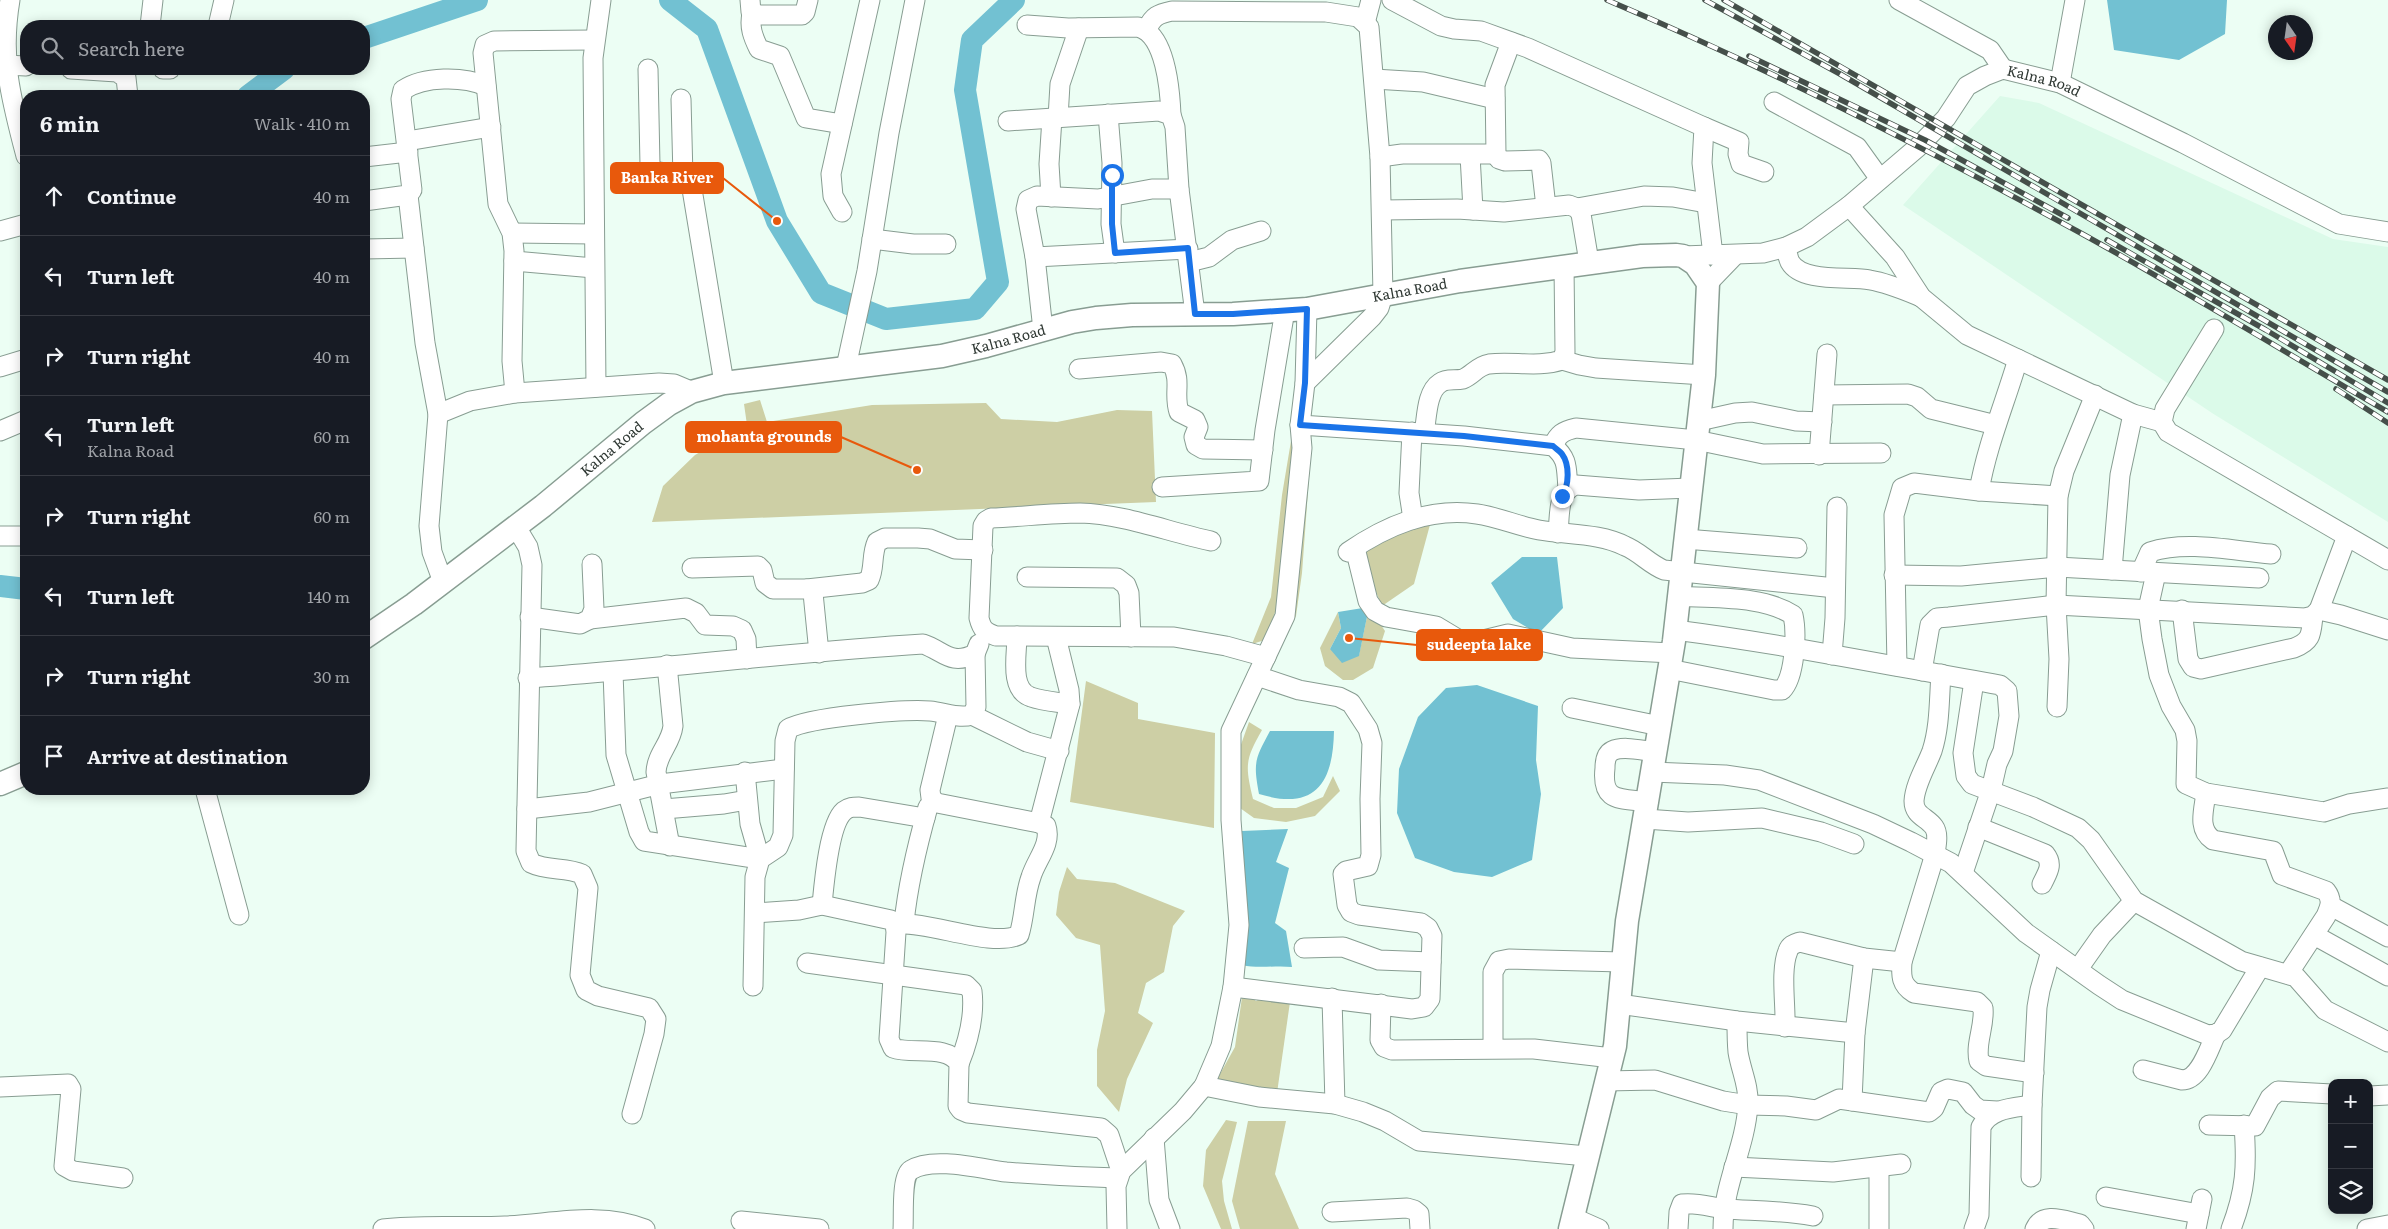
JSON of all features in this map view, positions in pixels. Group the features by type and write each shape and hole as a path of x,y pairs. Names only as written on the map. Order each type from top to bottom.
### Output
{"main road":[{"name":"Kalna Road","path":"370,634 516,527 669,404 693,392 724,382 942,356 1072,322 1096,318 1307,309 1460,281 1589,262 1642,256 1682,256"},
{"path":"1571,1223 1612,1058 1627,921 1671,661 1682,570 1704,375 1708,284 1695,264 1682,256"},
{"path":"0,784 20,776"}],"street":[{"path":"10,0 6,25 5,99 20,140"},
{"path":"151,20 153,0"},
{"path":"219,20 224,0"},
{"path":"596,387 594,40 601,0"},
{"path":"808,0 806,12 802,14 751,7 750,22 752,32 759,49 780,56 806,118 842,124"},
{"path":"842,212 833,196 831,174 870,0"},
{"path":"846,367 867,271 889,133 916,0"},
{"path":"1365,23 1371,0"},
{"path":"1392,0 1441,26 1481,31 1511,42 1739,142 1738,154 1741,164 1764,172"},
{"path":"2060,83 2075,0"},
{"path":"1905,1 1990,50 2003,69"},
{"path":"1147,29 1152,18 1159,13 1253,6 1326,12 1358,17 1365,23 1370,32 1380,157 1382,295 1379,308 1372,317 1305,383"},
{"path":"1027,25 1079,28 1138,27 1147,29 1153,36 1168,74 1170,115 1175,127 1178,189 1195,314"},
{"path":"1050,197 1049,164 1060,84 1079,28"},
{"path":"515,393 512,361 514,261 512,233 498,204 483,54 485,45 494,41 594,40"},
{"path":"1511,42 1496,78 1496,154 1499,159 1504,161 1539,160 1541,163 1546,207"},
{"path":"6,65 20,66"},
{"path":"648,68 650,165 655,171 683,177 691,183 700,247 724,382"},
{"name":"Kalna Road","path":"1682,256 1763,253 1786,248 1808,237 1849,206 1918,147 1946,118 1967,86 2003,69 2060,83 2339,224 2388,232"},
{"path":"370,200 408,195 412,190 401,99 403,90 410,85 438,80 460,79 476,81 486,86"},
{"path":"1374,79 1423,82 1495,99"},
{"path":"681,99 683,177"},
{"path":"1774,102 1857,148 1880,179"},
{"path":"1008,121 1159,112 1170,115"},
{"path":"1108,114 1112,163 1111,198 1115,253"},
{"path":"649,119 681,122"},
{"path":"370,156 491,127"},
{"path":"1704,127 1702,163 1713,255"},
{"path":"1380,157 1402,154 1496,154"},
{"path":"1470,155 1473,210"},
{"path":"1042,330 1035,257 1026,209 1028,200 1037,196 1111,198 1152,189 1178,189"},
{"path":"408,195 426,343 438,414 429,526 432,552 443,582"},
{"path":"1382,210 1504,212 1569,205 1577,208 1644,196 1673,197 1706,203"},
{"path":"1849,206 1896,257 1921,297 1967,335 2133,414 2162,422 2168,432 2388,560"},
{"path":"1577,208 1581,214 1589,262"},
{"path":"0,232 20,226"},
{"path":"1035,257 1115,253 1209,257 1232,240 1261,231"},
{"path":"512,233 594,234"},
{"path":"872,239 913,244 946,244"},
{"path":"370,249 414,248"},
{"path":"1786,248 1790,263 1797,270 1810,276 1869,280 1884,283 1921,297"},
{"path":"1708,284 1735,255"},
{"path":"514,261 594,268"},
{"path":"1562,360 1565,352 1564,266"},
{"path":"1117,1229 1116,1186 1120,1174 1204,1086 1221,1046 1233,987 1239,925 1231,820 1231,731 1284,616 1302,448 1300,425 1305,383 1307,309"},
{"path":"1162,487 1255,483 1259,481 1265,430 1285,310"},
{"path":"2162,422 2165,409 2214,329"},
{"path":"1819,455 1827,354"},
{"path":"1979,491 1984,460 2005,405 2018,359"},
{"path":"1413,519 1409,493 1418,433 1432,392 1439,383 1461,379 1471,375 1477,367 1489,364 1550,364 1562,360 1579,366 1596,368 1704,375"},
{"path":"0,367 20,362"},
{"path":"1079,369 1161,362 1172,364 1178,375 1176,402 1179,412 1195,420 1198,427 1194,437 1196,445 1203,449 1263,450"},
{"path":"438,414 470,401 515,393 659,383 674,384 693,392"},
{"path":"1824,395 1908,394 1917,397 1931,409 1996,425"},
{"path":"2057,707 2059,659 2056,605 2058,496 2064,471 2095,395"},
{"path":"1697,430 1735,413 1752,412 1796,420 1822,422"},
{"path":"2112,570 2120,475 2133,414"},
{"path":"0,431 20,423"},
{"path":"1300,425 1418,433 1553,446 1562,454 1566,463 1568,488"},
{"path":"1553,446 1558,436 1565,431 1576,428 1697,430 1763,454 1881,453"},
{"path":"1896,666 1894,515 1902,488 1914,482 1979,491 2058,496"},
{"path":"1558,533 1562,496 1568,488 1576,485 1631,489 1691,488"},
{"path":"1832,655 1836,507"},
{"path":"1211,541 1133,521 1080,513 991,518 986,520 983,526 979,618 985,632 996,636 1174,638 1226,646 1266,657"},
{"path":"1679,596 1752,601 1785,610 1792,616 1795,625 1794,648 1788,684 1782,690 1774,690 1671,661 1572,648 1508,634 1475,642 1461,641 1436,626 1386,617 1375,611 1368,601 1352,550 1374,535 1402,522 1451,513 1477,514 1509,524 1605,539 1626,546 1652,566 1664,570 1682,570 1835,588"},
{"path":"516,527 528,547 532,565 528,678 526,851 531,863 542,868 572,870 582,874 588,888 580,975 586,990 598,996 649,1008 656,1019 654,1034 632,1114"},
{"path":"0,536 20,536"},
{"path":"2182,610 2188,659 2192,667 2201,669 2305,644 2311,636 2316,613 2347,536"},
{"path":"692,568 758,566 762,570 765,582 773,589 807,589 862,583 869,580 873,573 872,551 876,542 885,538 930,539 955,549 983,550"},
{"path":"1685,539 1798,548"},
{"path":"2271,554 2190,547 2160,549 2150,552 2148,609 2154,658 2171,706 2185,730 2187,741 2186,784 2206,793 2324,812 2348,804 2388,798"},
{"path":"590,619 594,609 592,564"},
{"path":"1894,575 1961,576 2057,567 2259,578"},
{"path":"1027,577 1117,578 1126,584 1129,593 1131,637"},
{"path":"807,589 813,593 815,601 819,653"},
{"path":"1922,671 1930,625 1937,618 2056,605 2182,610 2292,618 2305,618 2316,613 2341,615 2388,630"},
{"path":"530,617 580,624 590,619 686,608 696,613 705,625 733,626 742,630 746,638 747,659"},
{"path":"1675,630 1751,640 2000,685 2007,691 2009,700 2007,738 1996,764 1991,790 1963,873"},
{"path":"972,715 976,707 975,654 985,632"},
{"path":"1017,636 1016,678 1022,693 1031,698 1070,704"},
{"path":"1040,822 1070,704 1069,690 1056,637"},
{"path":"528,678 923,644 934,648 940,654 952,659 965,659 975,654"},
{"path":"667,665 673,726 672,736 656,760 656,772 660,784 670,846"},
{"path":"613,672 616,755 629,792 639,832 644,841 670,846 760,859 778,847 783,835 786,734 788,729 793,726 883,713 930,711 963,718 972,715 1027,742 1059,751"},
{"path":"1941,674 1937,728 1932,749 1914,799 1914,808 1934,828 1937,838 1935,854 1902,962 1901,977 1905,988 1914,993 1977,1002 1983,1008 1984,1016 1977,1052 1979,1061 1986,1066 2034,1073"},
{"path":"1233,987 1412,1009 1424,1007 1430,999 1432,936 1428,928 1421,923 1359,915 1351,912 1347,905 1343,874 1346,871 1368,866 1371,855 1372,742 1368,729 1351,703 1339,697 1300,690 1257,676"},
{"path":"1974,681 1963,753 1966,776 1972,784 2033,806 2078,828 2091,840 2134,901 2241,961 2288,974 2303,984 2325,1010 2388,1042"},
{"path":"1572,708 1660,726"},
{"path":"948,714 930,790 931,798 907,889 900,924 893,976 890,1044 897,1050 948,1054 956,1059 959,1064"},
{"path":"1854,844 1821,832 1762,818 1688,822 1646,810 1614,797 1607,792 1603,783 1606,759 1611,751 1622,748 1654,762 1759,780 1873,824 1935,854 1963,873 2026,933 2122,1000 2208,1035 2216,1034 2222,1030 2260,967"},
{"path":"527,809 589,802 660,784 745,772 784,769"},
{"path":"745,772 750,824 760,859 755,877 753,986"},
{"path":"2206,793 2202,824 2205,835 2213,840 2273,852 2282,875 2326,891 2330,898 2331,906 2288,974"},
{"path":"207,795 239,915"},
{"path":"755,912 799,910 822,905 891,920 900,924 923,924 982,936 1010,938 1019,934 1031,876 1046,843 1048,833 1046,826 1040,822 937,803 931,798"},
{"path":"664,809 747,800"},
{"path":"822,905 829,853 842,812 851,807 859,807 925,818"},
{"path":"1978,827 2045,854 2050,859 2051,866 2042,884"},
{"path":"2078,969 2102,935 2134,901"},
{"path":"2331,906 2388,937"},
{"path":"2314,934 2388,976"},
{"path":"1785,1027 1784,984 1787,951 1792,944 1800,942 1864,958 1902,962"},
{"path":"1304,948 1343,947 1379,960 1431,962"},
{"path":"2032,1177 2032,1105 2040,990 2051,951"},
{"path":"1493,1048 1493,972 1499,961 1509,958 1622,962"},
{"path":"1852,1100 1856,1033 1864,958"},
{"path":"807,963 966,986 972,991 969,1033 959,1064 958,1102 961,1110 968,1113 1101,1128 1109,1135 1120,1174"},
{"path":"1332,998 1335,1104"},
{"path":"1382,1004 1380,1040 1384,1047 1392,1050 1534,1049 1612,1058"},
{"path":"1619,1004 1785,1027 1856,1033"},
{"path":"1723,1229 1723,1208 1744,1137 1748,1105 1748,1089 1738,1052 1737,1021"},
{"path":"2143,1070 2182,1080 2188,1079 2197,1071 2216,1034"},
{"path":"1606,1081 1655,1080 1723,1101 1748,1105 1786,1106 1816,1110 1839,1099 1929,1112 1934,1108 1941,1092 1948,1090 1963,1092 1973,1106 1980,1110 1997,1111 2032,1105"},
{"path":"0,1086 68,1084 71,1089 64,1166 73,1171 122,1178"},
{"path":"1204,1086 1259,1097 1335,1104 1371,1115 1419,1141 1587,1156"},
{"path":"2209,1125 2257,1125 2270,1098 2278,1091 2328,1094"},
{"path":"2373,1096 2388,1095"},
{"path":"1979,1228 1981,1127 1986,1118 1997,1111"},
{"path":"2231,1229 2245,1185 2247,1165 2244,1125"},
{"path":"1154,1138 1159,1200 1170,1229"},
{"path":"1734,1167 1784,1168 1815,1172 1901,1164"},
{"path":"903,1229 905,1178 910,1170 922,1166 963,1165 1004,1171 1120,1174"},
{"path":"1879,1229 1880,1167"},
{"path":"2106,1197 2199,1214"},
{"path":"1678,1229 1679,1212 1682,1204 1691,1203 1723,1208 1776,1210 1813,1216"},
{"path":"1332,1212 1406,1208 1414,1210 1419,1214 1420,1229"},
{"path":"2035,1229 2040,1222 2050,1218 2080,1224 2084,1229"},
{"path":"389,1229 574,1225 603,1220 630,1223 645,1229"},
{"path":"741,1221 819,1229"},
{"path":"1571,1223 1599,1229"},
{"path":"2367,1229 2388,1225"}],"shaded area":[{"path":"2000,96 2039,103 2333,239 2388,247 2388,522 2212,413 1903,205"},
{"path":"760,400 767,422 872,405 986,403 1001,419 1057,422 1117,410 1152,411 1156,502 652,522 663,486 695,455 747,425 744,404"},
{"path":"1292,435 1295,442 1278,604 1265,640 1252,644 1271,597 1282,495"},
{"path":"1306,463 1310,464 1302,573 1296,616 1287,634 1296,570"},
{"path":"1431,521 1414,584 1382,606 1359,552 1399,528"},
{"path":"1369,607 1385,631 1373,668 1353,680 1343,680 1325,666 1320,648 1338,612 1341,628 1330,649 1359,655"},
{"path":"1086,681 1138,703 1138,719 1215,733 1214,828 1070,802"},
{"path":"1249,722 1262,730 1252,749 1248,763 1253,799 1274,808 1296,808 1323,797 1333,776 1340,791 1315,816 1286,822 1254,818 1240,808 1238,753"},
{"path":"1067,867 1077,879 1115,883 1185,911 1173,926 1164,972 1146,983 1138,1013 1153,1023 1127,1079 1119,1112 1097,1086 1097,1050 1105,1011 1100,945 1076,938 1056,915 1059,892"},
{"path":"1243,990 1256,1001 1272,993 1291,995 1277,1093 1215,1083 1235,1047"},
{"path":"1226,1120 1237,1122 1222,1181 1224,1201 1232,1229 1221,1229 1203,1186 1206,1150"},
{"path":"1248,1121 1286,1121 1275,1174 1299,1229 1240,1229 1232,1201"}],"water":[{"path":"2107,0 2227,0 2225,34 2179,60 2114,50"},
{"path":"1522,557 1557,557 1563,608 1538,634 1513,619 1491,583"},
{"path":"1369,607 1359,656 1342,663 1330,649 1341,628 1338,612"},
{"path":"1477,685 1538,706 1536,760 1541,794 1532,860 1492,877 1454,872 1415,858 1397,813 1399,769 1418,717 1446,688"},
{"path":"1270,731 1334,731 1330,766 1325,779 1317,789 1307,796 1294,799 1259,794 1256,775 1258,755"},
{"path":"1288,829 1276,862 1289,868 1275,923 1286,931 1292,967 1242,965 1247,931 1242,831"}],"waterway":[{"path":"370,36 477,0"},
{"path":"670,0 707,29 777,221 821,293 886,319 975,309 998,282 965,90 972,40 1014,0"},
{"path":"256,90 276,75"},
{"path":"0,586 20,588"}],"railway":[{"path":"1607,0 1786,81 1962,169 2116,253 2388,412"},
{"path":"1705,0 1840,74 2388,392"},
{"path":"1724,0 2388,380"},
{"path":"1749,56 1925,140 2068,218"},
{"path":"2107,240 2266,330 2388,403"},
{"path":"2336,389 2388,423"}],"place":[{"name":"Banka River","path":"777,221"},
{"name":"mohanta grounds","path":"917,470"},
{"name":"sudeepta lake","path":"1349,638"}],"route":[{"path":"1112,175 1112,238 1115,253 1188,248 1195,314 1233,314 1307,309 1305,383 1300,425 1464,436 1553,446 1562,454 1566,463 1568,488 1562,496"}]}
